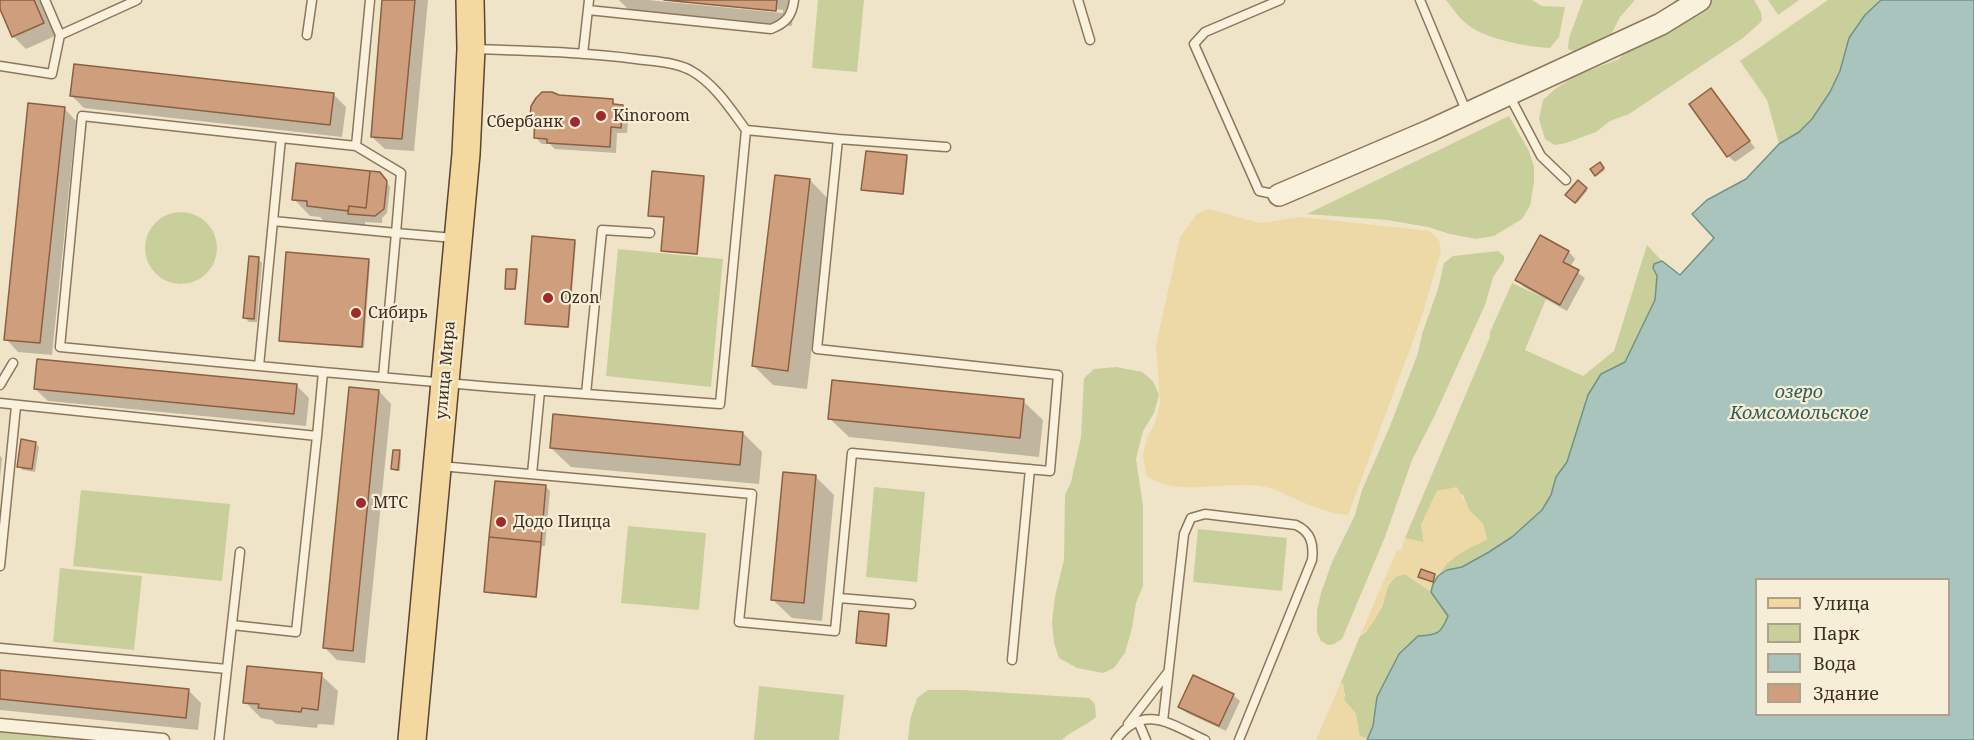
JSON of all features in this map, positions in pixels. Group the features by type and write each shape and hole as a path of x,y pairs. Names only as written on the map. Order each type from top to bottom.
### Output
{"main road":[{"name":"улица Мира","path":"412,740 466,154 471,49 470,0"}],"street":[{"path":"1279,195 1467,114 1661,24 1700,0"},
{"path":"0,725 162,740"}],"lane":[{"path":"0,66 52,74 60,35 45,0"},
{"path":"60,35 137,0"},
{"path":"307,35 312,0"},
{"path":"356,146 370,0"},
{"path":"583,54 589,0"},
{"path":"588,10 771,28 785,23 793,11 794,0"},
{"path":"1078,0 1090,40"},
{"path":"1279,195 1258,191 1194,45 1205,32 1280,0"},
{"path":"1420,0 1467,114"},
{"path":"383,377 401,173 356,146 82,117 60,347 445,383 720,404 747,130 704,79 688,69 665,63 583,54 471,49"},
{"path":"1509,94 1541,156 1566,180"},
{"path":"747,130 946,147"},
{"path":"259,366 281,138"},
{"path":"438,466 752,494 739,622 835,631 852,453 1050,471 1058,375 817,349 838,139"},
{"path":"273,221 458,238"},
{"path":"586,394 602,231 650,233"},
{"path":"0,385 13,363"},
{"path":"232,625 296,632 323,372"},
{"path":"532,474 540,391"},
{"path":"0,403 317,436"},
{"path":"0,566 16,406"},
{"path":"1012,660 1030,469"},
{"path":"1163,721 1184,534 1191,518 1205,514 1289,523 1304,529 1312,542 1312,560 1239,740"},
{"path":"219,740 240,552"},
{"path":"838,598 911,604"},
{"path":"0,648 227,669"},
{"path":"1116,740 1169,671"},
{"path":"1122,731 1148,718 1163,721 1205,740"},
{"path":"1138,721 1146,740"}],"green space":[{"path":"818,0 864,0 857,72 812,68"},
{"path":"1446,0 1532,0 1542,6 1565,7 1559,37 1550,48 1519,44 1476,30 1456,13"},
{"path":"1583,0 1635,0 1620,17 1610,37 1589,50 1576,52 1568,49 1569,38"},
{"path":"1676,0 1754,0 1761,12 1762,21 1743,38 1629,114 1610,121 1596,132 1555,145 1545,139 1539,119 1543,100 1575,76 1619,59 1657,15"},
{"path":"1768,0 1799,0 1778,15"},
{"path":"1828,0 1881,0 1865,15 1849,38 1840,71 1830,92 1812,119 1799,132 1779,144 1767,100 1740,61"},
{"path":"1509,116 1529,151 1534,167 1534,182 1530,206 1522,219 1494,236 1476,239 1387,220 1307,214"},
{"path":"181,212 195,215 207,222 214,234 217,248 214,262 207,274 195,281 181,284 167,281 155,274 148,262 145,248 148,234 155,222 167,215"},
{"path":"1647,245 1662,261 1654,264 1653,268 1657,276 1655,300 1625,362 1601,374 1588,395 1567,462 1556,477 1551,495 1542,510 1512,537 1489,552 1462,567 1447,570 1438,576 1453,558 1487,539 1483,524 1469,510 1463,495 1450,489 1437,491 1421,525 1424,543 1405,538 1512,283 1546,299 1525,350 1583,376 1614,351"},
{"path":"618,249 723,259 711,387 606,376"},
{"path":"1498,251 1504,256 1504,261 1493,277 1485,305 1412,460 1385,537 1342,639 1328,645 1321,641 1317,632 1317,610 1321,593 1332,562 1355,515 1362,490 1418,353 1444,263 1453,256"},
{"path":"1116,367 1142,372 1153,381 1159,395 1154,413 1143,431 1136,459 1143,506 1143,586 1136,603 1125,653 1114,668 1103,673 1077,668 1059,658 1054,643 1052,622 1055,596 1064,560 1065,495 1071,482 1081,437 1084,378 1094,369"},
{"path":"874,487 925,492 917,582 866,577"},
{"path":"81,490 230,504 222,581 73,566"},
{"path":"628,526 706,533 699,610 621,603"},
{"path":"1198,529 1287,538 1282,591 1193,582"},
{"path":"60,568 142,576 134,650 53,642"},
{"path":"1405,574 1431,592 1448,616 1438,632 1418,636 1377,697 1373,727 1368,737 1363,738 1359,734 1356,714 1344,700 1345,695 1341,682 1360,636 1366,632 1382,607 1388,586 1395,577"},
{"path":"759,686 844,695 839,740 754,740"},
{"path":"928,690 1089,698 1095,704 1096,717 1062,740 908,740 910,720 917,698"},
{"path":"0,731 89,740 0,740"}],"sand":[{"path":"1208,209 1260,223 1301,217 1430,231 1439,240 1441,251 1420,322 1348,515 1318,508 1269,488 1238,485 1174,486 1160,483 1146,476 1143,456 1160,403 1156,345 1180,237 1197,214"},
{"path":"1457,487 1469,510 1483,524 1487,539 1445,565 1434,582 1431,592 1405,574 1392,579 1376,618 1360,636 1397,550 1401,550 1405,538 1424,542 1421,525 1437,491"},
{"path":"1341,682 1344,685 1344,700 1356,714 1359,734 1363,738 1368,737 1367,740 1316,740"}],"water":[{"name":"озеро Комсомольское","path":"1881,0 1974,0 1974,740 1367,740 1373,726 1377,697 1399,654 1418,636 1438,632 1448,616 1431,592 1438,576 1447,570 1462,567 1489,552 1512,537 1542,510 1551,495 1556,477 1567,462 1588,395 1601,374 1625,362 1655,300 1657,276 1653,268 1654,264 1662,261 1680,275 1714,238 1692,214 1707,200 1746,179 1779,144 1799,132 1812,119 1830,92 1840,71 1849,38 1865,15"}],"building":[{"path":"0,0 34,0 44,23 12,37 0,9"},
{"path":"382,0 415,0 402,139 371,137"},
{"path":"664,0 777,0 776,11"},
{"path":"74,64 334,93 330,125 70,96"},
{"path":"1711,88 1750,141 1727,157 1689,104"},
{"path":"542,92 613,99 613,104 623,105 621,128 611,127 610,147 547,143 547,139 534,138 535,117 530,116 531,106"},
{"path":"28,103 65,107 40,343 4,340"},
{"path":"866,151 907,155 903,194 861,190"},
{"path":"1600,162 1604,168 1595,176 1590,169"},
{"path":"296,163 370,171 366,208 349,206 348,211 307,206 307,201 292,200"},
{"path":"370,171 380,172 387,181 384,209 375,216 348,214 349,206 366,208"},
{"path":"652,171 704,176 697,254 661,251 664,217 648,216"},
{"path":"775,175 810,179 788,371 752,366"},
{"path":"1578,180 1587,188 1575,203 1565,195"},
{"path":"1540,235 1569,251 1563,262 1579,270 1560,305 1515,280"},
{"path":"532,236 575,240 568,327 525,324"},
{"path":"286,252 369,259 362,347 279,341"},
{"path":"249,256 259,257 254,319 243,318"},
{"path":"506,269 517,269 515,289 505,289"},
{"path":"37,359 297,384 294,414 34,389"},
{"path":"832,380 1024,399 1020,438 828,419"},
{"path":"349,387 379,390 353,651 323,648"},
{"path":"553,414 743,432 740,465 550,448"},
{"path":"21,439 36,442 32,469 17,467"},
{"path":"393,450 400,450 398,470 391,469"},
{"path":"783,472 816,475 804,603 771,600"},
{"path":"495,481 546,485 541,542 489,537"},
{"path":"489,537 541,542 536,597 484,592"},
{"path":"1421,569 1435,574 1433,582 1418,577"},
{"path":"859,611 889,614 886,646 856,643"},
{"path":"247,666 322,673 318,710 302,708 301,712 258,708 259,704 243,703"},
{"path":"0,670 189,689 186,718 0,699"},
{"path":"1193,675 1234,694 1219,726 1178,707"}],"place":[{"name":"Kinoroom","path":"601,116"},
{"name":"Сбербанк","path":"575,122"},
{"name":"Ozon","path":"548,298"},
{"name":"Сибирь","path":"356,313"},
{"name":"МТС","path":"361,503"},
{"name":"Додо Пицца","path":"501,522"}]}
